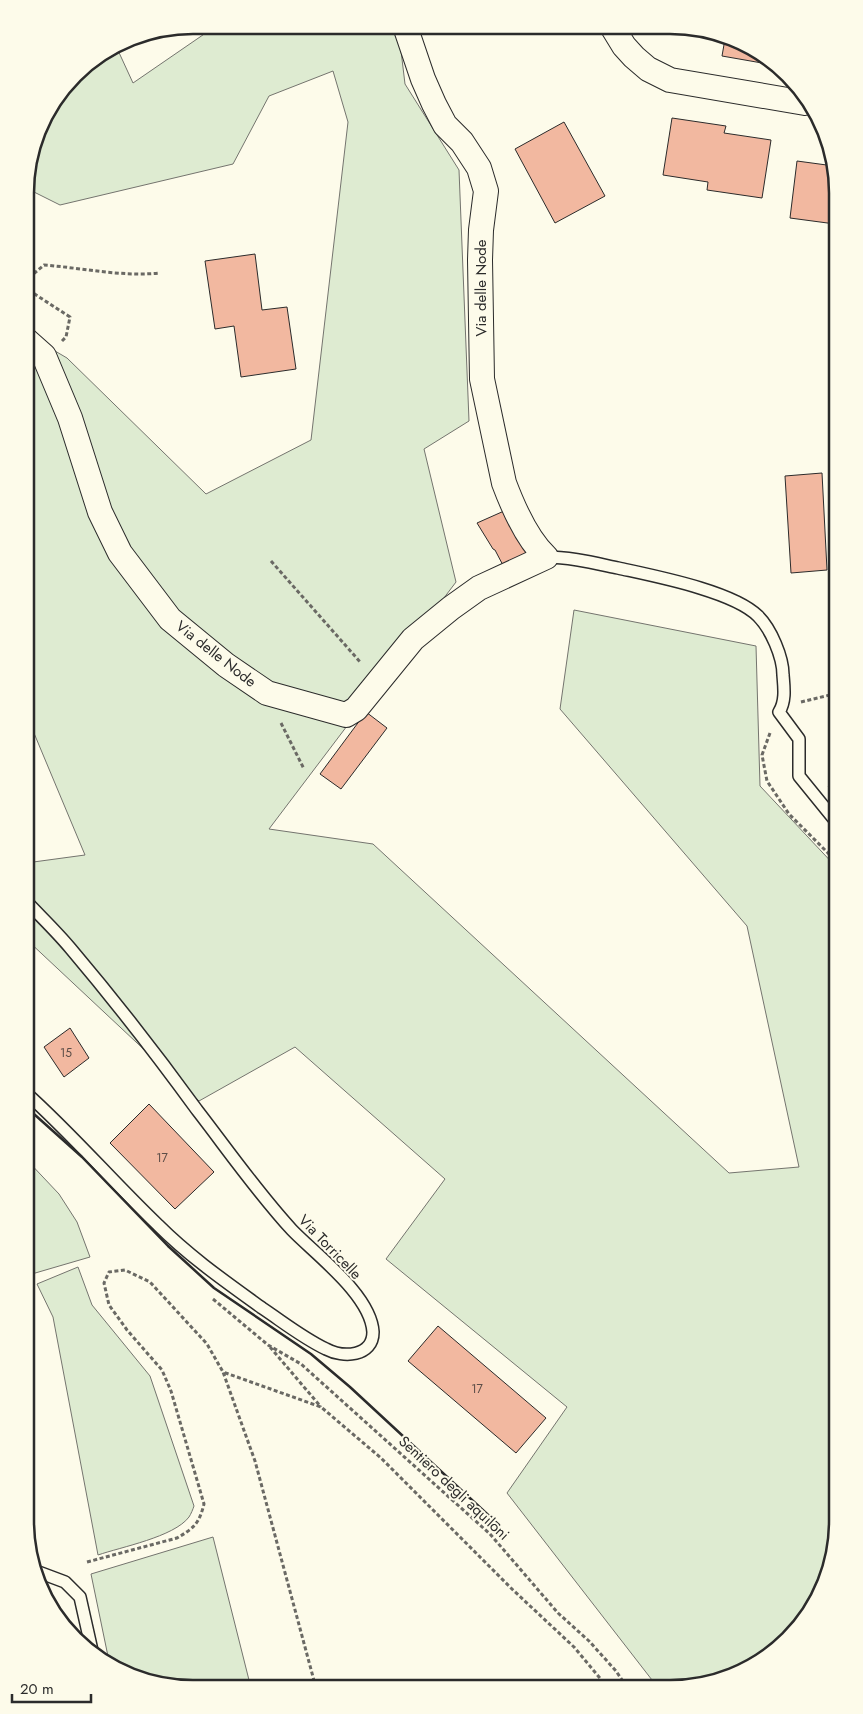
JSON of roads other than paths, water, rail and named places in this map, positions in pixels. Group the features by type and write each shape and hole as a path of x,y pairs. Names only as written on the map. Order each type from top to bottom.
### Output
{"street":[{"name":"Via delle Node","path":"34,347 44,356 70,418 100,512 120,553 170,619 226,665 267,693 346,714 356,709 413,640 451,608 479,588 546,557 536,547 504,483 482,379 480,260 481,230 486,191 479,168 462,142 445,125 434,104 423,79 408,34"},
{"path":"617,34 634,57 648,69 670,80 801,102"}],"lane":[{"name":"Via delle Node","path":"546,557 572,559 669,579 736,601 758,616 776,642 783,664 781,709 799,739 799,776 829,813"},
{"name":"Via Torricelle","path":"34,909 71,948 198,1110 255,1187 292,1230 349,1285 371,1323 373,1334 368,1347 358,1354 342,1354 329,1351 305,1338 206,1268 160,1227 34,1099"},
{"path":"43,1574 65,1582 80,1597 91,1643"}]}
